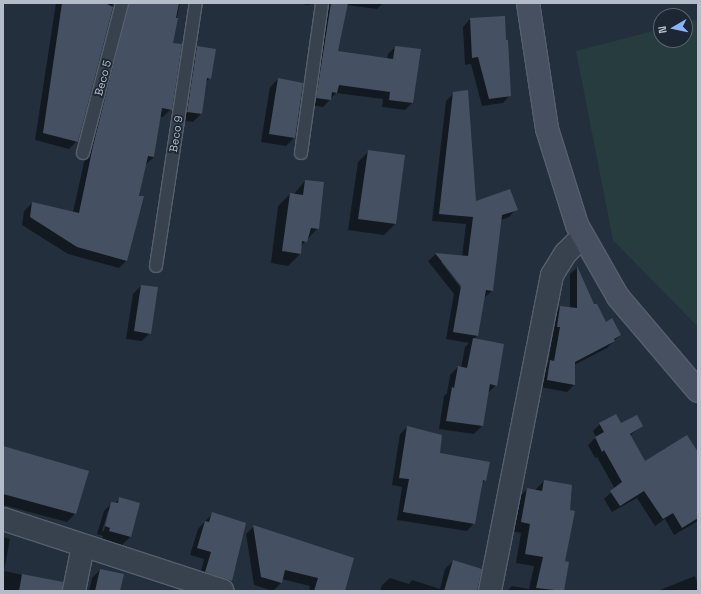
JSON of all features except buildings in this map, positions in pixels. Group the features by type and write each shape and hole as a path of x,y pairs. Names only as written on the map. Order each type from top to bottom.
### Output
{"main road":[{"path":"528,3 547,129 577,225 618,297 698,391"}],"street":[{"path":"490,591 552,275 566,253 583,236"},
{"path":"3,519 223,591"},
{"path":"74,591 83,546"}],"lane":[{"name":"Beco 5","path":"83,153 122,3"},
{"name":"Beco 9","path":"156,266 196,3"},
{"path":"301,153 322,3"}],"green space":[{"path":"698,19 698,327 613,240 576,51 653,31 653,48 693,48 693,21"}]}
